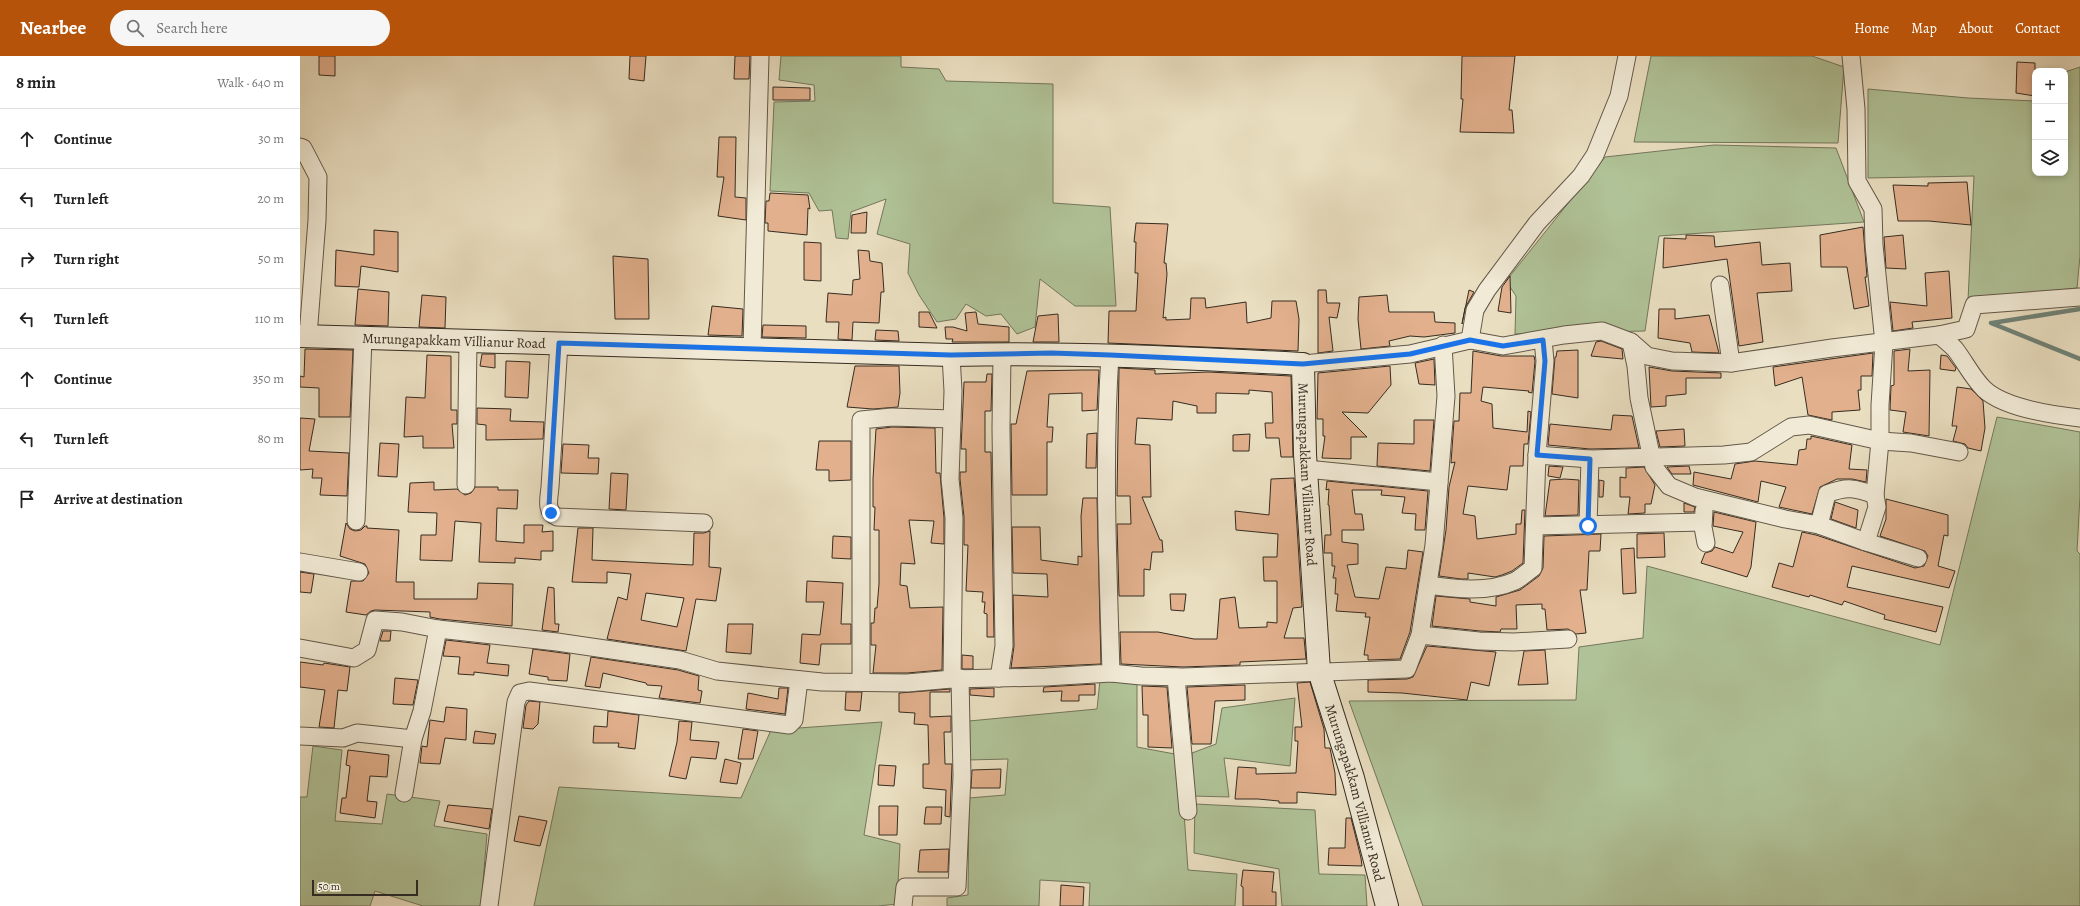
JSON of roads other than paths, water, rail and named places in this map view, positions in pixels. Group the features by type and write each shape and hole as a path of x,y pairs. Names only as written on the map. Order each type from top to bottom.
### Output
{"main road":[{"name":"Murungapakkam Villianur Road","path":"304,336 951,355 1110,355 1303,364 1306,469 1319,671 1353,778 1387,906"}],"street":[{"path":"752,348 760,56"},
{"path":"1470,340 1475,310 1486,290 1528,235 1581,176 1595,155 1619,96 1627,56"},
{"path":"1851,56 1856,109 1857,181 1873,209 1874,245 1884,343 1880,406 1880,441 1875,495 1878,507 1866,542"},
{"path":"300,147 303,148 318,177 317,220 304,336"},
{"path":"1720,285 1731,363"},
{"path":"1303,364 1410,354 1443,345 1470,340 1503,346 1564,335 1602,331 1631,342 1647,356 1672,361 1731,363 1832,348 1884,343 1939,335 1966,329 1974,305 2080,297"},
{"path":"1939,335 1954,348 1970,372 1985,390 2012,404 2052,415 2080,418"},
{"path":"356,521 363,338"},
{"path":"1428,585 1452,588 1484,589 1515,581 1533,568 1537,455 1545,361 1543,340"},
{"path":"466,485 468,341"},
{"path":"1631,342 1636,366 1639,398 1654,467 1669,486 1704,500 1785,519 1819,525 1866,542 1918,558"},
{"path":"559,343 549,507 551,513 557,517 704,523"},
{"path":"300,648 354,658 367,650 375,620 402,622 438,629 490,633 638,653 680,660 717,671 822,682 861,681 907,683 956,678 999,678 1111,673 1176,677 1407,669 1420,635 1434,545 1446,396 1443,345"},
{"path":"999,678 1004,646 1001,428 1002,354"},
{"path":"902,906 904,887 957,886 962,776 956,678 954,518 950,479 953,391 951,355"},
{"path":"1110,355 1107,404 1105,515 1111,673"},
{"path":"861,681 861,420 892,417 952,419"},
{"path":"1537,455 1590,459 1724,455 1751,452 1792,427 1809,425 1880,441 1911,443 1959,452"},
{"path":"1588,526 1590,459"},
{"path":"1306,469 1440,482"},
{"path":"1819,525 1827,494 1842,488 1860,490 1875,495"},
{"path":"1704,500 1703,522 1706,543"},
{"path":"1535,526 1588,526 1703,522"},
{"path":"300,562 359,572"},
{"path":"404,793 413,739 422,711 438,629"},
{"path":"1420,635 1479,641 1514,642 1568,639"},
{"path":"1176,677 1188,811"},
{"path":"489,906 516,702 520,693 529,691 789,725 794,720 799,680"},
{"path":"300,736 343,738 357,733 413,739"}],"waterway":[{"path":"1992,323 2080,309"},
{"path":"1991,323 2080,359"}]}
